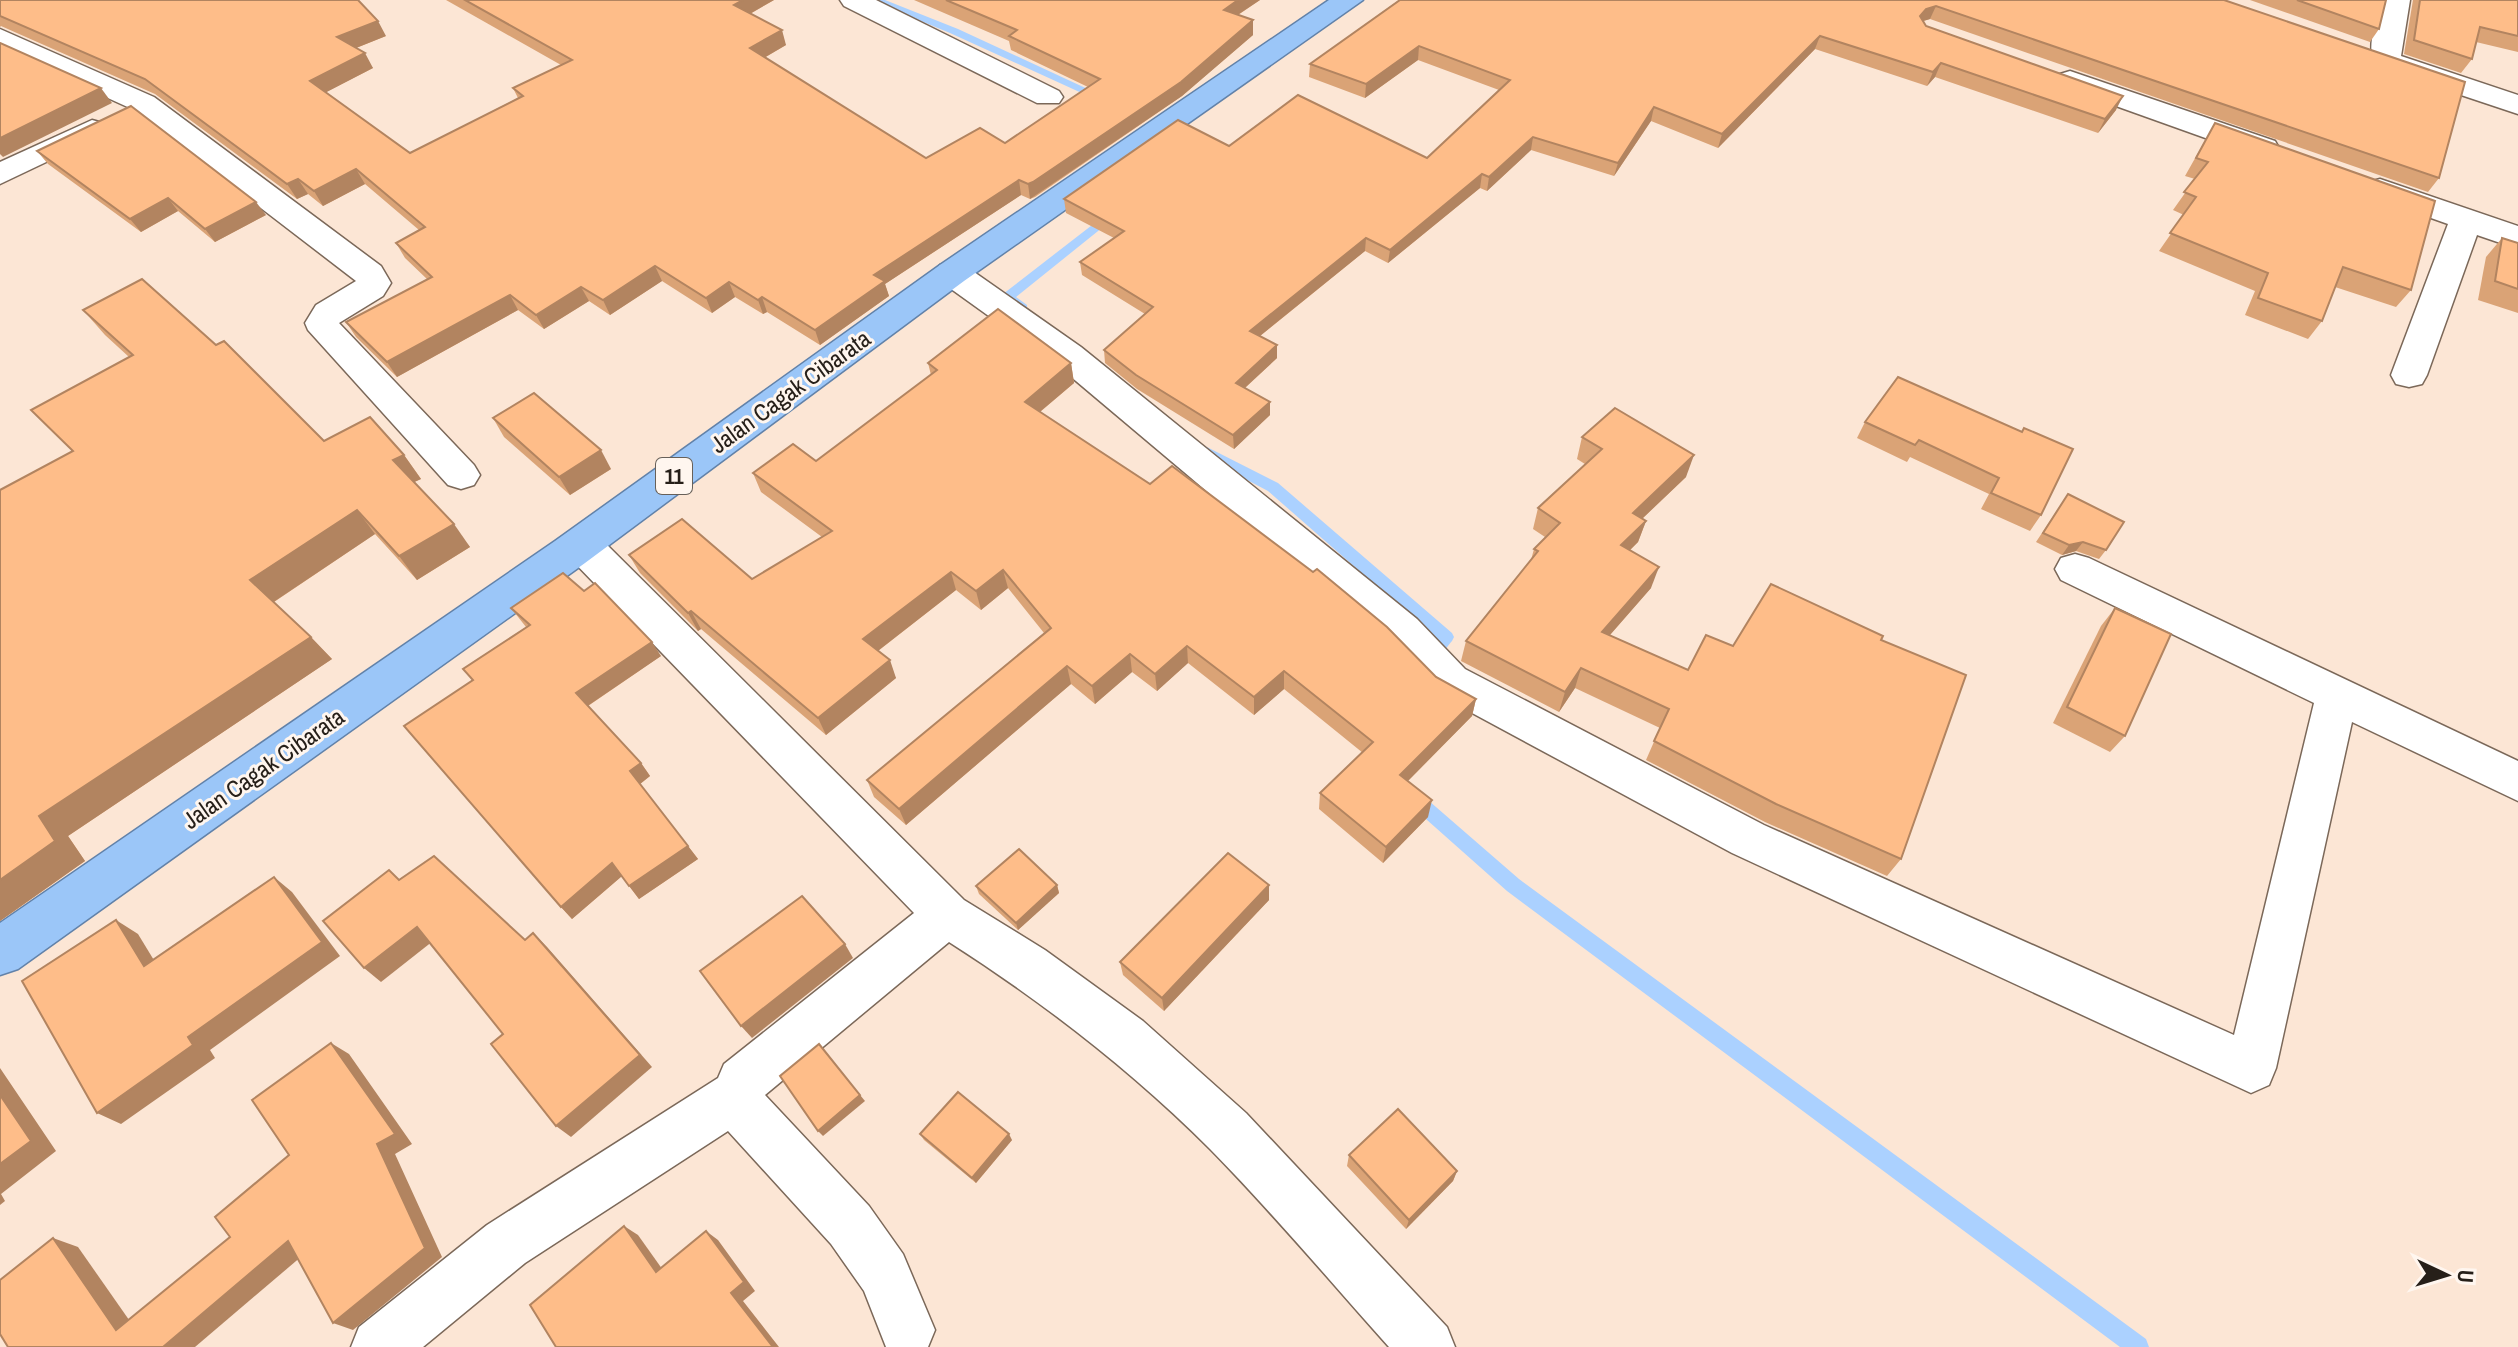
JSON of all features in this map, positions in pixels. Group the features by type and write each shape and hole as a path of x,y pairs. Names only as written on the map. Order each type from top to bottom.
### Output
{"highway":[{"name":"Jalan Cagak Cibarata","path":"0,952 581,544 952,273 1348,0"}],"street":[{"path":"854,0 1048,97"},
{"path":"2387,61 2386,44 2396,0"},
{"path":"1,41 143,103 372,277 374,283 371,288 328,313 323,325 461,475"},
{"path":"2357,50 2518,105"},
{"path":"2035,67 2288,156"},
{"path":"0,174 143,103"},
{"path":"2347,177 2518,238"},
{"path":"2409,375 2466,219"},
{"path":"952,273 1069,356 1402,631 1450,681 1748,839 2251,1068 2337,694"},
{"path":"581,544 947,915 1028,966 1125,1038 1228,1131 1427,1347"},
{"path":"2075,569 2518,782"},
{"path":"907,1330 884,1273 850,1225 744,1110 739,1094 742,1082 947,915"},
{"path":"379,1347 506,1244 739,1094"}],"building":[{"path":"0,0 358,0 378,21 337,37 365,53 310,81 410,153 523,96 513,88 572,60 465,0 743,0 734,5 782,30 750,48 926,158 980,128 1005,143 1100,79 1009,36 1017,30 946,0 1238,0 1224,10 1253,20 1181,82 1033,182 1028,184 1019,180 874,275 885,281 815,330 762,297 758,300 729,282 706,298 655,266 603,300 581,287 536,315 510,295 387,362 346,322 432,277 396,243 425,227 356,169 314,191 298,179 287,184 145,79 0,16"},
{"path":"1400,0 2224,0 2465,82 2439,178 1936,6 1926,9 1920,16 1926,26 2123,96 2105,119 1941,63 1933,72 1820,36 1722,134 1654,107 1618,163 1533,137 1489,177 1482,174 1390,250 1366,238 1250,331 1277,345 1236,383 1270,402 1233,435 1136,375 1104,350 1153,307 1080,262 1124,231 1064,199 1178,120 1229,146 1298,95 1427,158 1510,80 1419,46 1366,84 1310,64"},
{"path":"2297,0 2386,0 2379,29"},
{"path":"2420,0 2518,0 2518,36 2480,27 2472,59 2414,40"},
{"path":"0,43 101,88 0,138"},
{"path":"131,106 256,202 205,229 168,198 130,219 37,151"},
{"path":"2215,123 2435,201 2411,290 2343,267 2322,321 2258,298 2268,273 2170,233 2196,197 2184,192 2208,162 2196,158"},
{"path":"2502,238 2518,243 2518,289 2495,281"},
{"path":"142,279 216,345 224,341 324,441 370,417 404,455 393,460 454,524 399,556 357,510 250,580 311,637 39,816 55,841 0,880 0,490 73,451 31,410 133,355 83,310"},
{"path":"998,309 1071,363 1025,402 1150,484 1172,466 1313,572 1317,569 1387,627 1436,677 1476,699 1400,775 1432,800 1386,847 1320,793 1373,742 1284,671 1254,697 1187,646 1155,674 1130,654 1092,686 1067,666 899,809 867,780 1051,628 1003,570 976,591 951,572 863,639 890,660 818,718 691,611 688,613 629,555 682,519 752,579 832,531 753,473 793,444 816,461 937,370 928,363"},
{"path":"1898,377 2022,432 2024,428 2073,449 2041,515 1991,493 1999,478 1919,440 1915,445 1865,422"},
{"path":"534,393 601,450 559,477 493,418"},
{"path":"1615,408 1694,455 1633,513 1646,521 1621,545 1659,567 1602,632 1688,670 1706,635 1733,646 1771,584 1883,636 1881,640 1966,675 1901,859 1776,804 1654,741 1669,709 1581,668 1565,692 1466,641 1538,551 1534,549 1560,523 1538,508 1602,449 1582,437"},
{"path":"2068,494 2124,522 2106,550 2083,542 2069,545 2043,533"},
{"path":"563,573 584,591 595,583 652,642 576,693 641,763 630,771 688,846 629,886 612,863 561,907 404,726 473,680 463,669 530,625 511,608"},
{"path":"2115,608 2171,634 2125,736 2067,707"},
{"path":"1019,849 1057,885 1016,923 976,886"},
{"path":"1228,853 1269,885 1162,998 1120,962"},
{"path":"434,856 525,940 533,933 640,1055 556,1126 491,1044 503,1034 417,927 364,968 323,921 389,870 399,880"},
{"path":"274,877 322,942 188,1037 193,1045 97,1113 22,981 116,920 144,966"},
{"path":"802,896 845,944 741,1026 700,971"},
{"path":"331,1043 395,1134 377,1144 425,1248 333,1323 288,1241 163,1347 8,1347 0,1334 0,1280 53,1238 116,1330 230,1237 215,1217 289,1155 252,1100"},
{"path":"819,1044 860,1095 818,1131 780,1076"},
{"path":"958,1092 1009,1134 972,1178 920,1134"},
{"path":"0,1095 31,1141 0,1164"},
{"path":"1398,1109 1457,1171 1409,1220 1349,1155"},
{"path":"624,1226 656,1272 706,1231 744,1282 731,1293 773,1347 556,1347 530,1305"}],"waterway":[{"path":"875,0 954,31 1101,98"},
{"path":"1022,308 1008,297 1109,216"},
{"path":"1201,449 1273,487 1446,637 1426,661"},
{"path":"1415,799 1513,885 2138,1347"}]}
